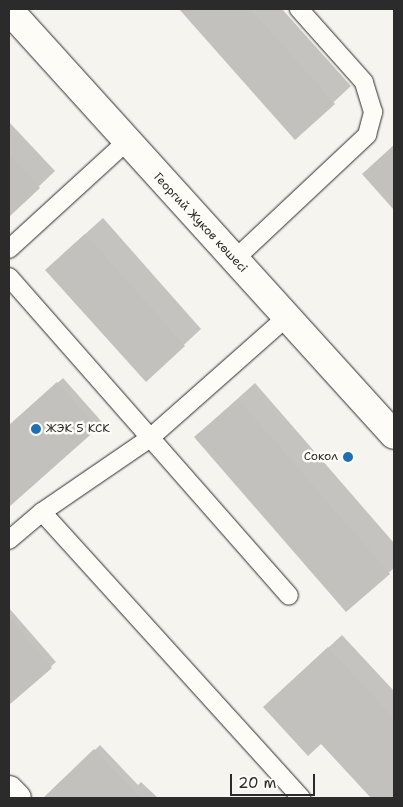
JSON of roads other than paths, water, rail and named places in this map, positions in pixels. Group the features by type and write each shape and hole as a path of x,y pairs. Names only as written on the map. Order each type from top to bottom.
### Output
{"street":[{"name":"Георгий Жуков көшесі","path":"9,10 126,142 394,435"},
{"path":"9,790 17,798"}],"lane":[{"path":"234,260 367,135 371,120 373,112 364,82 299,9"},
{"path":"9,249 126,142"},
{"path":"9,278 289,596"},
{"path":"9,540 42,512 150,438 287,317"},
{"path":"42,512 301,798"}],"place":[{"name":"ЖЭК 5 КСК","path":"36,429"},
{"name":"Сокол","path":"348,457"}]}
